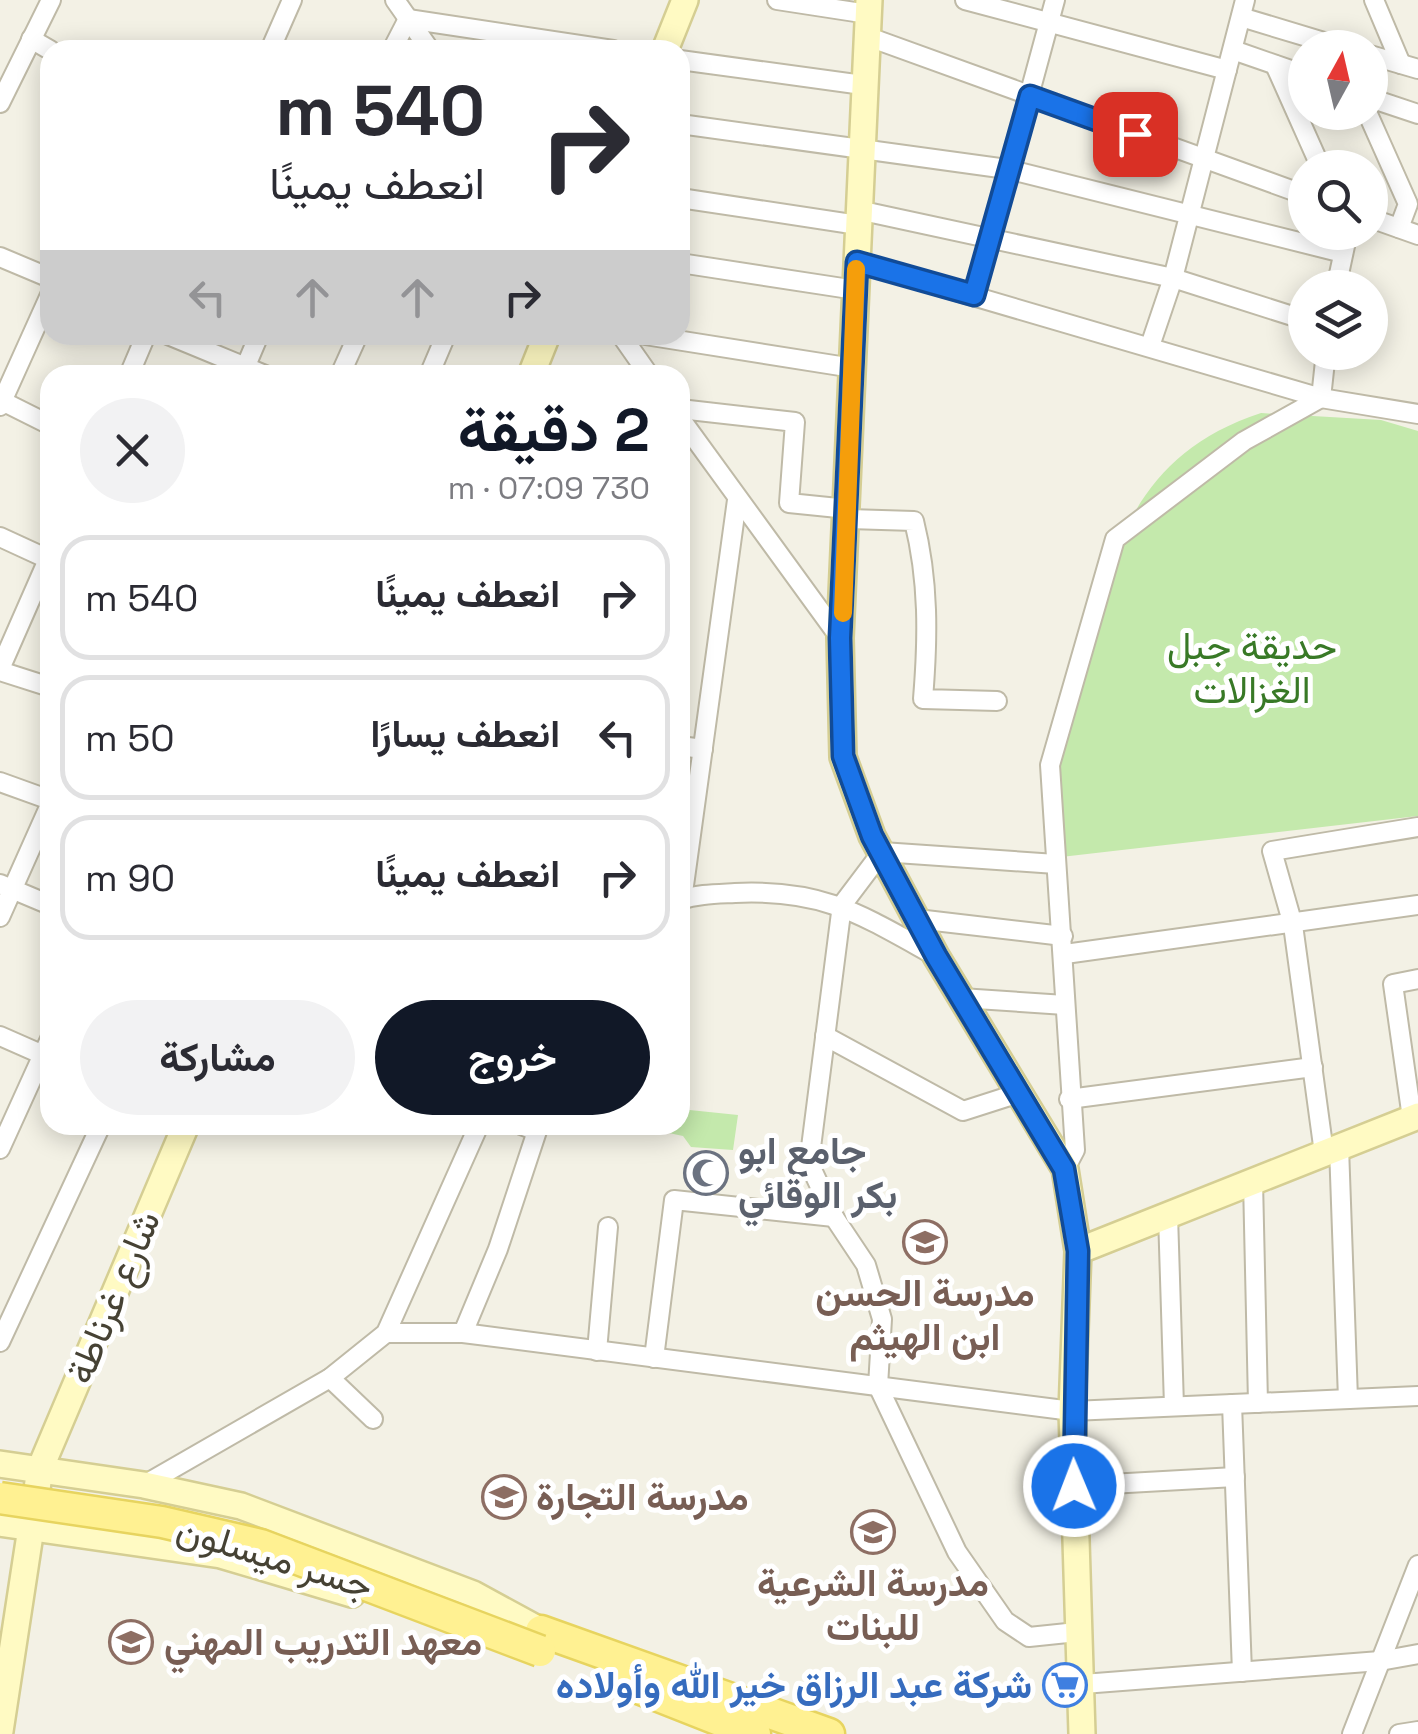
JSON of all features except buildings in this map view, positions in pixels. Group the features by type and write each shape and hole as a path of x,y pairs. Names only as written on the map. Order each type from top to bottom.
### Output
{"main road":[{"path":"670,40 685,0"},
{"path":"868,17 840,638 843,756 872,836 916,919 1064,1169 1078,1251 1072,1411 1082,1734"},
{"path":"1078,1251 1415,1117"},
{"name":"شارع غرناطة","path":"0,1732 40,1470 182,1135"},
{"path":"0,1464 144,1485 241,1506 473,1594 541,1641"},
{"name":"جسر ميسلون","path":"0,1483 263,1529 541,1641"},
{"name":"جسر ميسلون","path":"0,1498 162,1522 262,1545 541,1641"},
{"path":"0,1523 221,1555 267,1566 451,1630 541,1641 715,1706 829,1734"},
{"path":"715,1706 755,1734"}],"street":[{"path":"0,103 51,0"},
{"path":"274,40 292,0"},
{"path":"395,0 423,40"},
{"path":"776,0 868,17 1030,96 1288,189"},
{"path":"965,0 1227,70"},
{"path":"974,295 1055,0"},
{"path":"1374,0 1409,66"},
{"path":"1150,346 1174,278 1233,50 1239,6 1299,30"},
{"path":"397,40 408,19"},
{"path":"408,19 547,40"},
{"path":"31,39 40,44"},
{"path":"1233,50 1288,69"},
{"path":"690,61 862,85"},
{"path":"1274,64 1313,150"},
{"path":"1388,104 1418,114"},
{"path":"690,126 1007,170 1343,253"},
{"path":"1374,130 1408,204 1400,228"},
{"path":"690,199 988,237 1174,278 1288,315"},
{"path":"1388,224 1418,235"},
{"path":"1340,270 1344,250"},
{"path":"0,257 40,274"},
{"path":"857,262 1321,398 1418,414"},
{"path":"690,265 856,290"},
{"path":"40,317 1,402 40,420"},
{"path":"690,342 853,368"},
{"path":"189,345 230,365"},
{"path":"1321,398 1324,370"},
{"path":"1064,1169 1075,1150 1068,1099 1064,945 1050,764 1115,539 1244,441 1321,398"},
{"path":"690,410 795,422 789,502 914,521 924,558 928,629 923,699 997,701"},
{"path":"690,433 840,638"},
{"path":"690,838 736,500"},
{"path":"0,536 40,554"},
{"path":"40,579 0,670 40,684"},
{"path":"690,747 703,748"},
{"path":"0,782 40,798"},
{"path":"0,917 6,887 40,821"},
{"path":"1348,1399 1332,1150 1312,1067 1293,925 1272,851 1418,827"},
{"path":"1056,864 882,852 842,904 809,1163 834,1216 866,1265 882,1320 878,1386 957,1552 1005,1621 1029,1638 1077,1632"},
{"path":"6,887 40,902"},
{"path":"690,899 782,891 842,904 936,956"},
{"path":"916,919 1064,945 1293,925 1418,905"},
{"path":"1415,1117 1393,984 1418,979"},
{"path":"962,998 1065,1005"},
{"path":"0,1036 40,1048"},
{"path":"825,1036 962,1111 1019,1093"},
{"path":"0,1149 40,1067"},
{"path":"1068,1099 1312,1067"},
{"path":"0,1342 96,1135"},
{"path":"144,1485 330,1378 386,1333 475,1135"},
{"path":"462,1333 498,1249 535,1135"},
{"path":"1254,1181 1258,1403"},
{"path":"654,1358 674,1200 834,1216"},
{"path":"1168,1215 1174,1406"},
{"path":"596,1350 608,1227"},
{"path":"386,1333 462,1333 1072,1411 1418,1396"},
{"path":"330,1378 373,1419"},
{"path":"1232,1404 1242,1672"},
{"path":"1074,1486 1235,1477"},
{"path":"1352,1734 1418,1565"},
{"path":"1083,1684 1380,1662 1418,1654"},
{"path":"1399,1734 1418,1731"}],"green space":[{"name":"حديقة جبل الغزالات","path":"1261,413 1381,420 1418,431 1418,816 1061,857 1054,788 1056,752 1119,543 1158,479 1185,453 1219,431"},
{"path":"690,1110 738,1115 733,1150 691,1147 678,1135 690,1135"}],"slow traffic":[{"path":"843,613 856,269"}],"place":[{"name":"جامع ابو بكر الوقائي","path":"706,1173"},
{"name":"مدرسة الحسن ابن الهيثم","path":"925,1242"},
{"name":"مدرسة التجارة","path":"504,1497"},
{"name":"مدرسة الشرعية للبنات","path":"873,1532"},
{"name":"معهد التدريب المهني","path":"131,1642"},
{"name":"شركة عبد الرزاق خير الله وأولاده","path":"1065,1685"}],"route":[{"path":"1074,1486 1072,1411 1078,1251 1064,1169 936,956 872,836 843,756 840,638 847,556 857,262 974,295 1030,96 1135,134"}]}
